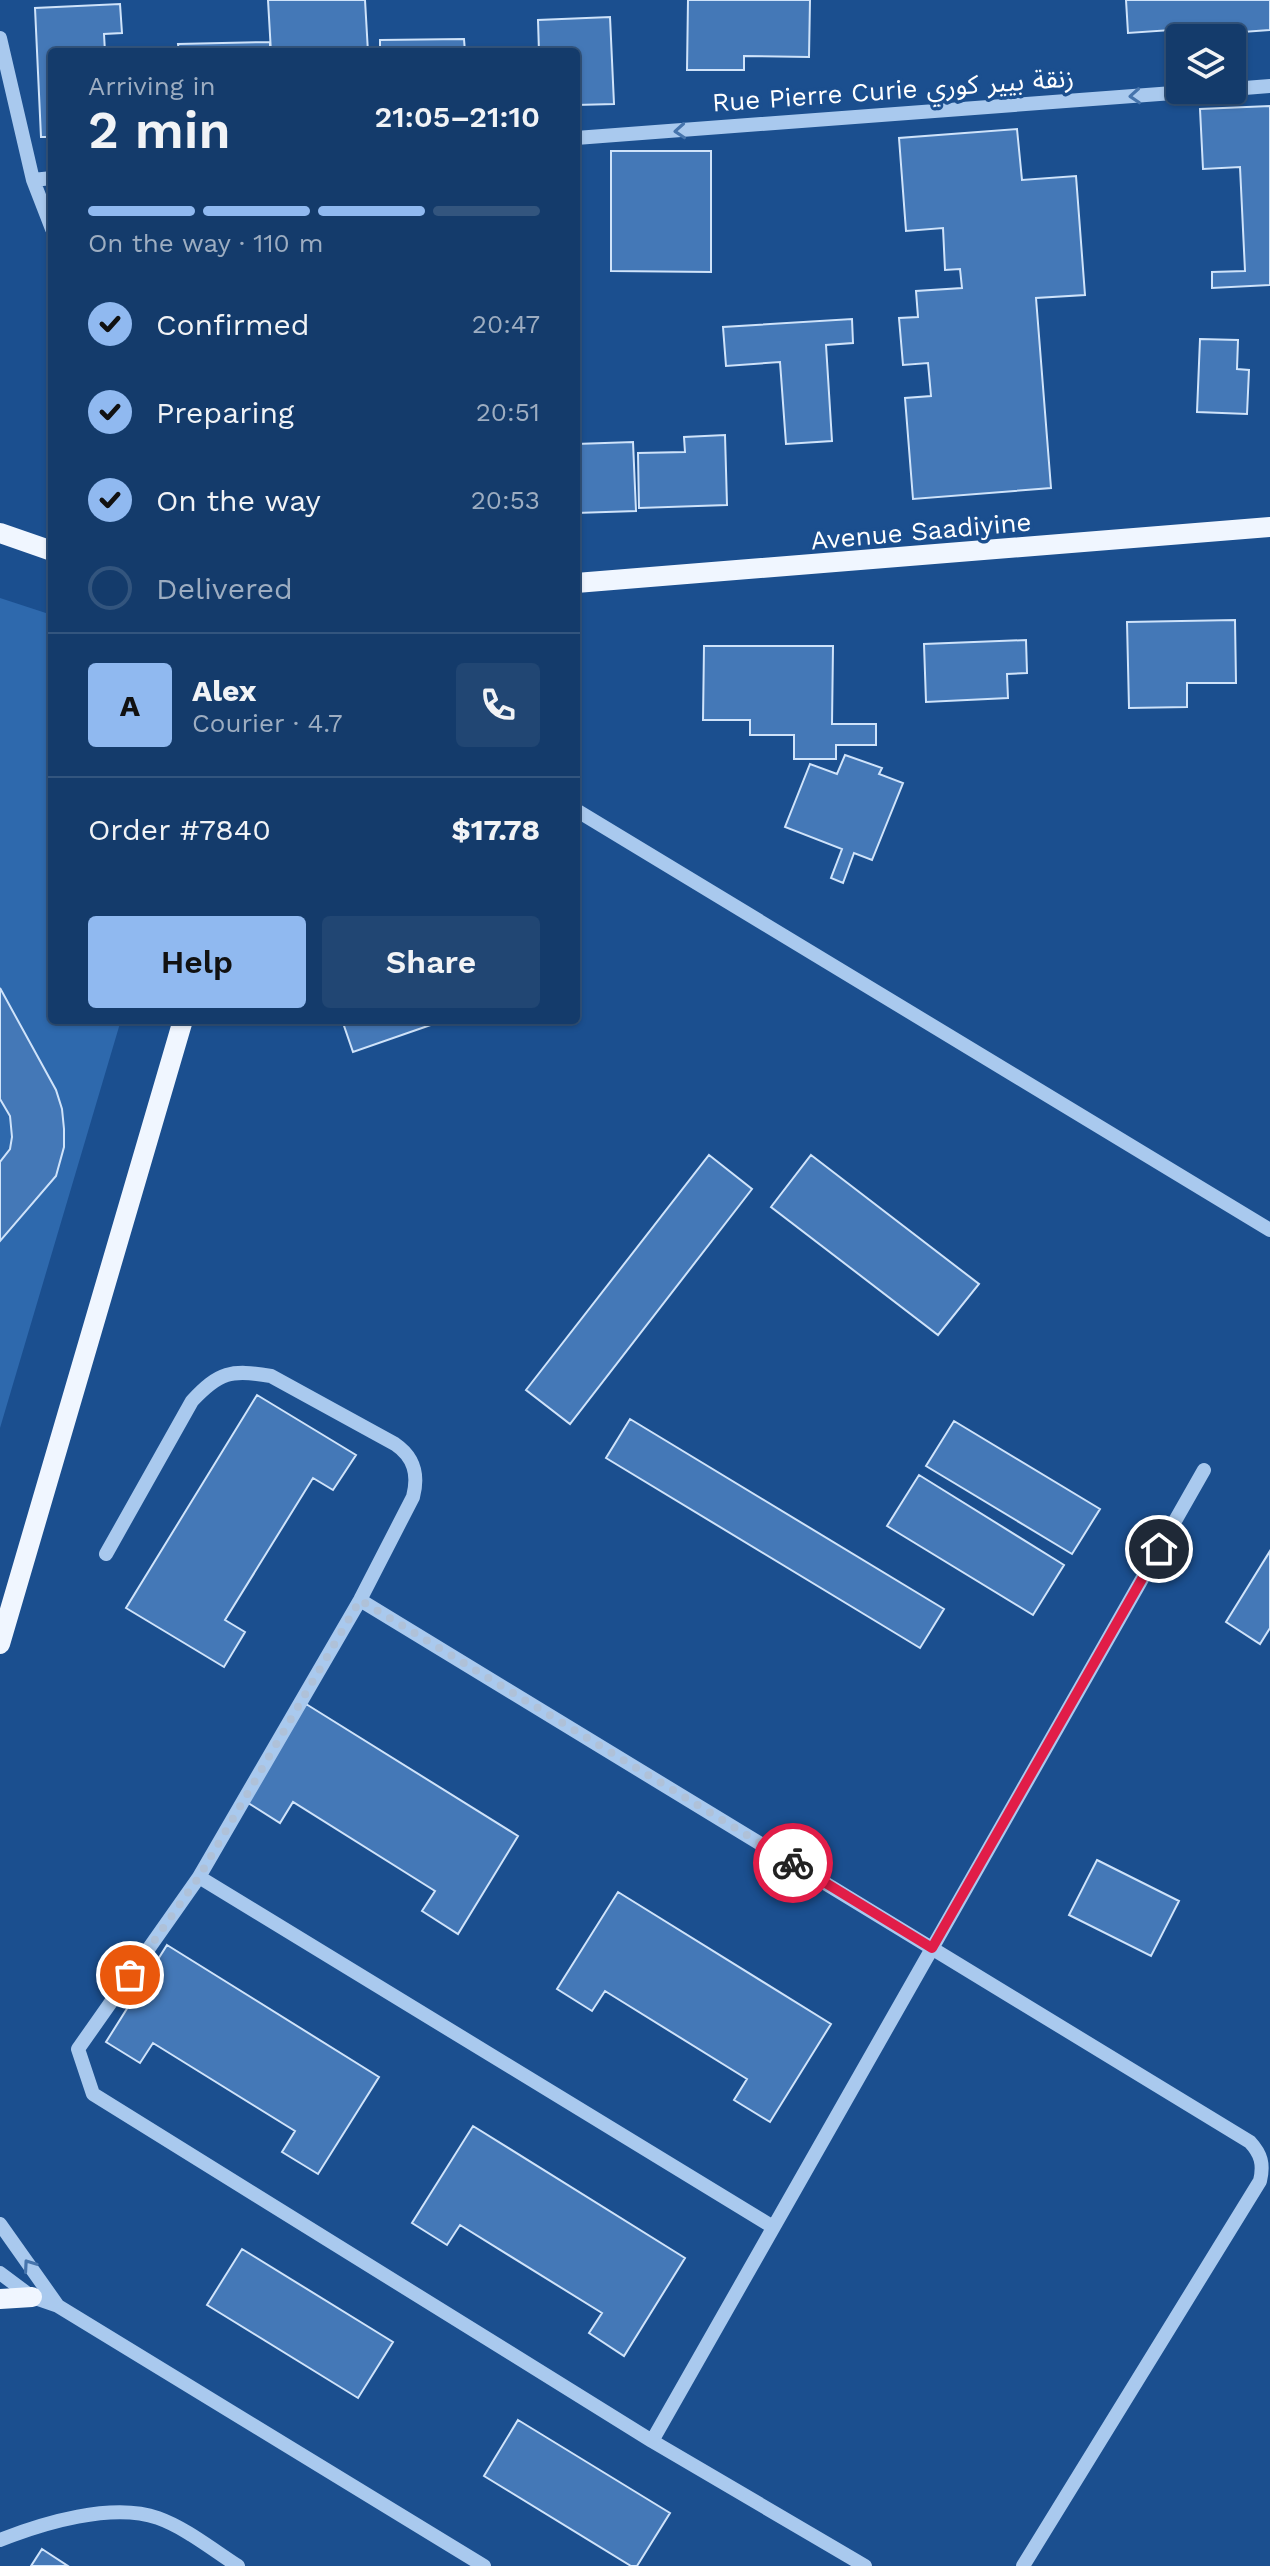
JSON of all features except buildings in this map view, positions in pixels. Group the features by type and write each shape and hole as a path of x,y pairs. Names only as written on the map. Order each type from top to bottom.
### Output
{"main road":[{"name":"Avenue Saadiyine","path":"580,583 1270,527"},
{"path":"0,533 48,550"},
{"path":"0,1644 182,1024"},
{"path":"0,2299 32,2297"}],"street":[{"path":"0,38 33,180 48,219"},
{"path":"1246,88 1270,86"},
{"name":"Rue Pierre Curie زنقة بيير كوري","path":"580,138 1166,94"},
{"path":"33,180 48,178"},
{"path":"580,812 1270,1230"},
{"path":"106,1554 192,1401 211,1380 223,1376 253,1373 271,1376 395,1444 416,1470 417,1484 413,1497 360,1600 199,1877 78,2049 93,2094 652,2441 865,2566"},
{"path":"652,2441 1204,1470"},
{"path":"360,1600 1250,2142 1262,2161 1260,2181 1023,2566"},
{"path":"199,1877 773,2227"},
{"path":"0,2224 58,2306"},
{"path":"0,2273 32,2297 58,2306 484,2566"},
{"path":"0,2540 26,2529 73,2518 132,2513 157,2518 176,2527 238,2566"}],"shaded area":[{"path":"0,598 48,614 48,1024 120,1024 0,1428"}],"way so far":[{"path":"130,1975 199,1877 360,1600 793,1863"}],"route":[{"path":"793,1863 932,1948 1159,1549"}]}
